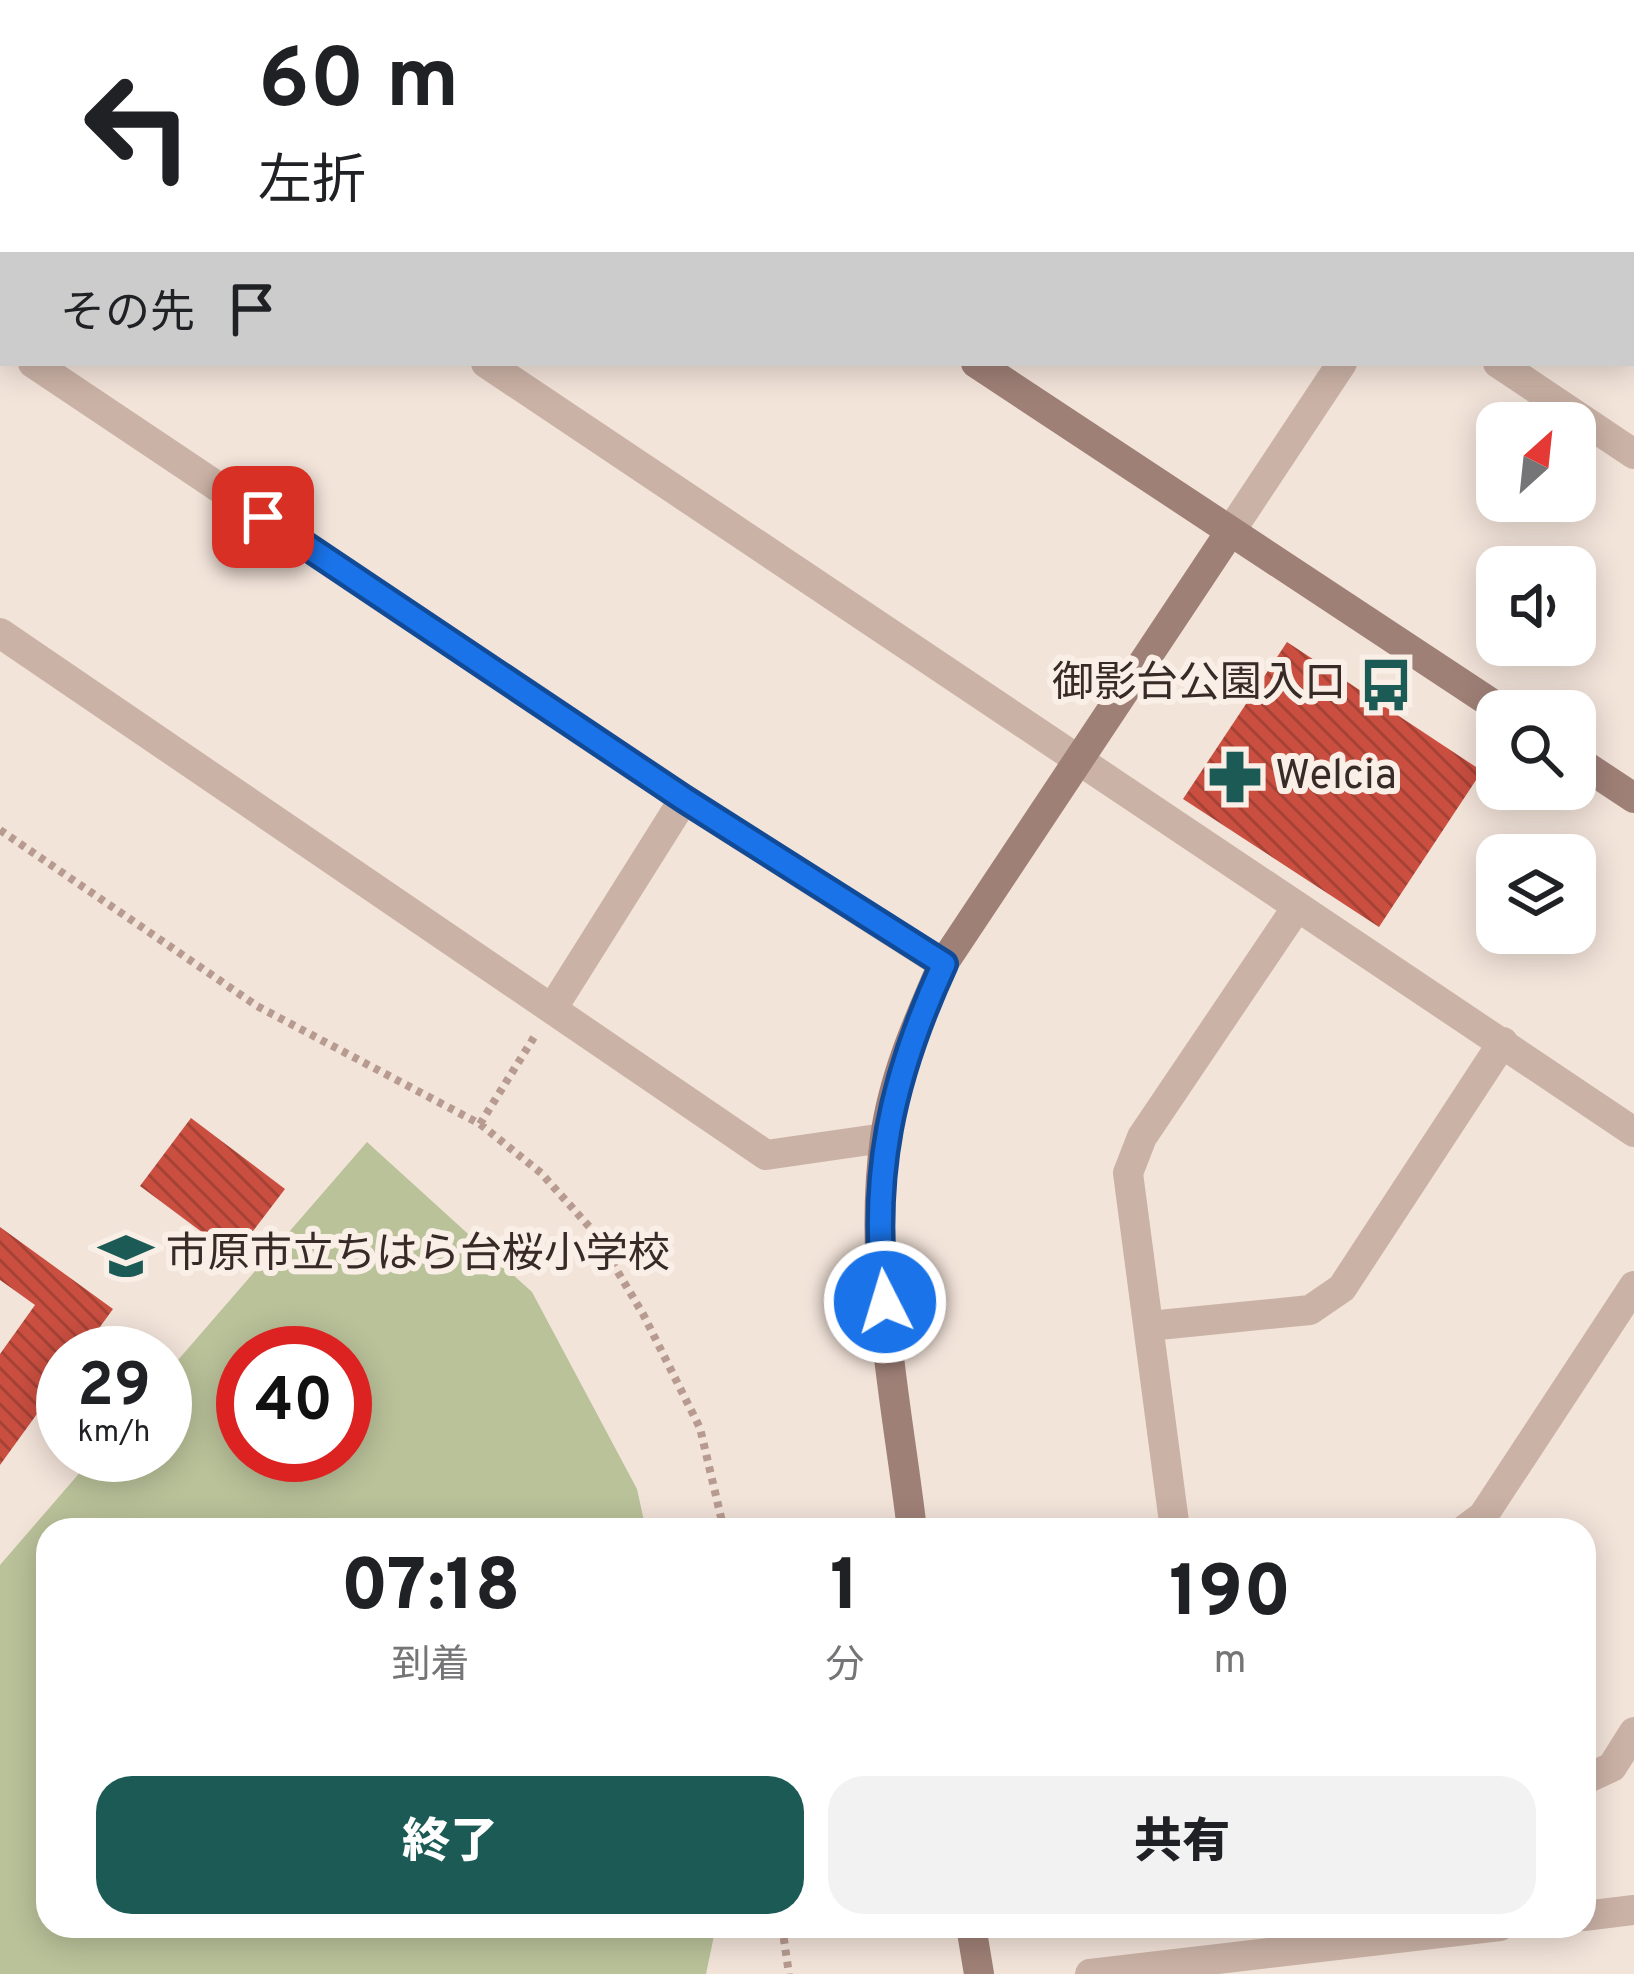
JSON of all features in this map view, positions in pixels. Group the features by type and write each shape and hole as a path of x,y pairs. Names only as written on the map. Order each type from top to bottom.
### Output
{"street":[{"path":"37,366 684,799 944,964"},
{"path":"490,366 1634,1132"},
{"path":"981,366 1476,694"},
{"path":"911,1518 880,1257 884,1138 919,1018 944,964 1340,366"},
{"path":"1502,366 1634,454"},
{"path":"0,633 766,1155 884,1138"},
{"path":"1596,773 1634,798"},
{"path":"552,1009 684,799"},
{"path":"1173,1518 1128,1173 1142,1137 1297,907"},
{"path":"1149,1326 1310,1310 1342,1288 1504,1042"},
{"path":"1480,1518 1634,1286"},
{"path":"1596,1774 1612,1767 1634,1732"},
{"path":"1596,1915 1634,1910"},
{"path":"973,1938 979,1974"},
{"path":"1090,1974 1398,1938"}],"path":[{"path":"0,830 257,1006 479,1124 541,1173 594,1232 643,1314 700,1428 721,1518"},
{"path":"479,1124 552,1009"},
{"path":"784,1938 789,1974"}],"green space":[{"path":"367,1142 532,1292 637,1489 643,1518 41,1518 72,1482 192,1482 192,1344"},
{"path":"36,1523 36,1938 714,1938 706,1974 0,1974 0,1565"}],"building":[{"path":"1287,642 1476,767 1476,780 1379,927 1183,799"},
{"path":"191,1118 285,1189 234,1256 140,1186"},
{"path":"0,1227 113,1309 101,1326 36,1326 36,1415 0,1465 0,1354 35,1305 0,1280"}],"place":[{"name":"御影台公園入口","path":"1386,685"},
{"name":"Welcia","path":"1235,777"},
{"name":"市原市立ちはら台桜小学校","path":"126,1256"}],"route":[{"path":"263,517 684,799 944,964 919,1018 884,1138 880,1257 885,1302"}]}
